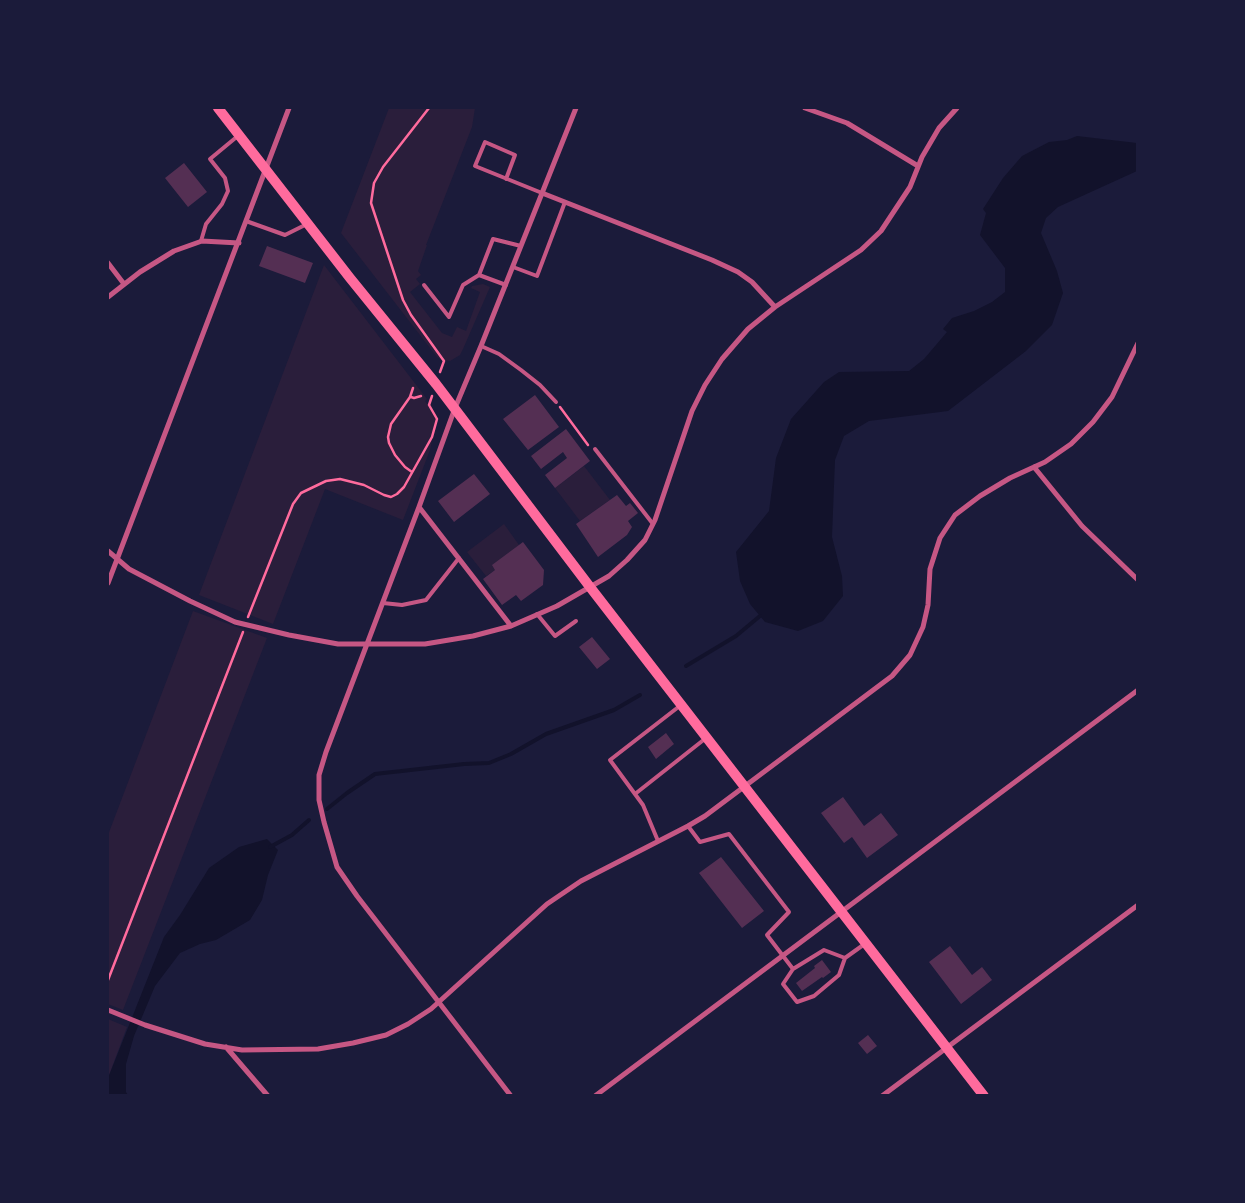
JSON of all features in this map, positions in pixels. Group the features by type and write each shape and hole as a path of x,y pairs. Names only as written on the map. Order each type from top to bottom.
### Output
{"main road":[{"path":"218,108 455,408 706,738 984,1096"}],"street":[{"path":"108,583 289,108"},
{"path":"511,1096 357,896 337,867 319,800 319,775 455,408 576,108"},
{"path":"805,108 847,123 918,166"},
{"path":"108,551 129,569 235,622 338,644 425,644 474,636 512,626 590,587 609,576 645,540 653,524 692,411 722,359 748,329 775,307 861,250 881,231 910,187 922,157 940,128 957,108"},
{"path":"542,193 738,272 752,282 775,307"},
{"path":"108,297 124,284 174,251 201,242 239,243"},
{"path":"108,263 124,284"},
{"path":"108,1010 205,1044 242,1050 318,1049 353,1043 394,1031 408,1024 439,1002 547,904 581,881 688,826 745,787 892,676 910,655 923,627 928,605 930,569 940,538 955,515 980,496 1010,478 1045,462 1071,444 1093,422 1112,397 1138,343"},
{"path":"1034,467 1082,526 1138,580"},
{"path":"419,508 512,626"},
{"path":"595,1096 1138,690"},
{"path":"882,1096 1138,905"},
{"path":"226,1047 268,1096"}],"lane":[{"path":"201,242 206,224 222,204 228,191 225,178 210,158 240,135"},
{"path":"506,179 515,155 485,142 475,166 506,179 542,193"},
{"path":"513,267 537,276 565,202"},
{"path":"246,221 285,234 308,224"},
{"path":"424,285 450,317 463,285 479,275 493,239 521,246"},
{"path":"479,275 506,285"},
{"path":"481,346 499,354 521,370 540,385 556,402"},
{"path":"595,448 653,524"},
{"path":"383,602 402,605 426,600 458,558"},
{"path":"537,614 555,636 576,622"},
{"path":"658,841 643,805 610,760 681,705"},
{"path":"635,794 706,738"},
{"path":"688,826 700,842 729,834 789,912 768,935 792,969"},
{"path":"845,958 824,950 792,969 784,984 797,1002 814,996 839,975 845,958 866,943"}],"path":[{"path":"108,980 293,504 302,493 320,483 340,479 364,485 391,497 404,487 432,437 437,419 429,405 444,361 410,315 372,203 374,183 383,167 429,108"},
{"path":"412,472 395,455 389,444 388,437 391,424 414,388"},
{"path":"410,397 421,396"},
{"path":"556,402 592,450 595,448"}],"shaded area":[{"path":"389,108 475,108 472,127 426,245 418,271 421,275 416,279 420,284 410,292 442,333 452,337 457,327 466,331 480,292 471,288 472,286 483,284 490,287 460,355 450,361 437,357 341,233"},
{"path":"1077,136 1137,143 1137,171 1058,207 1046,218 1041,233 1057,271 1063,293 1052,325 1026,351 948,411 869,421 844,436 835,460 832,537 842,576 843,596 823,621 798,631 765,622 750,604 740,581 736,552 769,511 776,458 791,419 824,382 839,372 909,371 924,359 947,332 943,329 952,318 974,311 992,302 1005,292 1005,268 980,235 986,213 983,209 1003,178 1022,156 1049,142 1067,140"},
{"path":"324,265 427,399 425,401 433,412 436,422 430,450 403,520 325,489 273,624 199,595"},
{"path":"584,466 610,500 580,521 555,488"},
{"path":"504,524 519,545 495,570 486,576 467,552"},
{"path":"193,611 267,638 123,1010 108,1004 108,835"},
{"path":"267,839 278,850 268,875 262,900 250,920 216,940 200,944 180,953 155,986 134,1036 126,1064 126,1092 128,1095 108,1095 108,1078 164,937 209,868 239,847"},
{"path":"108,1019 127,1027 108,1078"}],"building":[{"path":"184,163 207,192 188,207 165,178"},
{"path":"267,246 313,263 305,283 259,266"},
{"path":"535,395 559,427 528,450 503,419"},
{"path":"566,429 590,461 555,488 545,475 567,458 563,452 541,469 531,456"},
{"path":"474,474 490,494 454,522 438,501"},
{"path":"617,495 626,506 630,503 638,513 628,521 632,527 627,535 598,557 576,524"},
{"path":"523,542 544,570 543,585 521,601 516,595 502,605 483,579 495,570 492,565"},
{"path":"592,637 610,659 597,669 579,647"},
{"path":"666,733 674,744 656,759 648,747"},
{"path":"843,797 864,826 881,813 898,835 867,858 852,837 844,843 821,813"},
{"path":"721,857 764,911 742,928 699,873"},
{"path":"950,946 972,975 982,967 992,980 961,1004 929,962"},
{"path":"822,960 831,972 802,991 796,983"},
{"path":"868,1035 877,1046 867,1054 858,1043"}],"waterway":[{"path":"686,666 736,636 760,616"},
{"path":"327,809 375,774 489,763 511,754 546,734 614,710 640,695"},
{"path":"270,847 292,835 309,820"}]}
